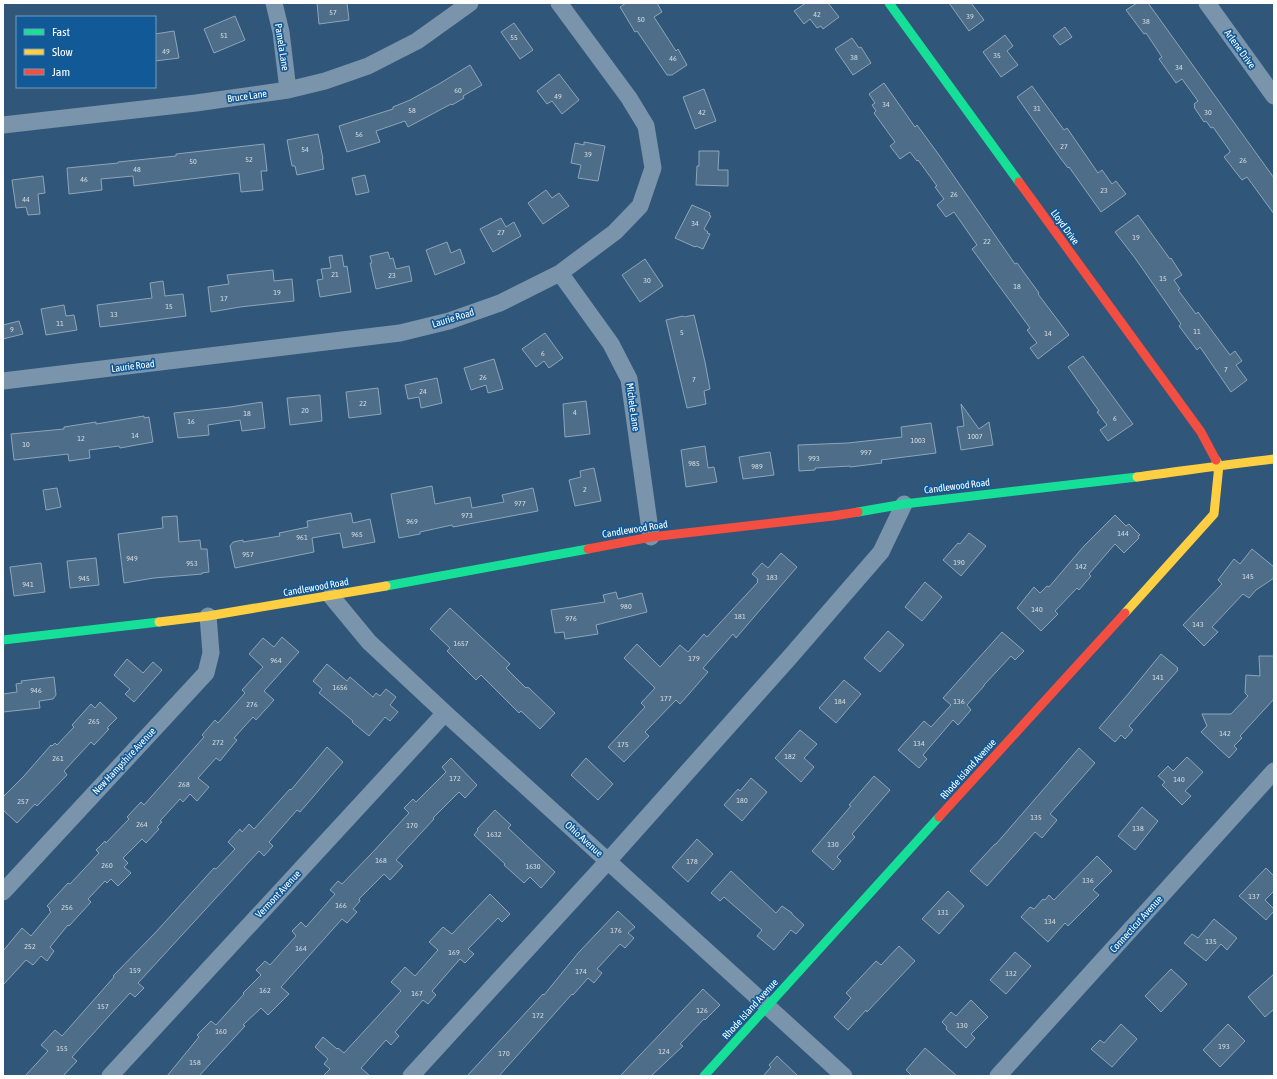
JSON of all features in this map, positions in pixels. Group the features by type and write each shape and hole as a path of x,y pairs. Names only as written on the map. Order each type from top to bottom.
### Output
{"street":[{"name":"Pamela Lane","path":"274,3 281,32 288,90"},
{"name":"Bruce Lane","path":"3,125 196,103 288,90 325,81 368,66 417,41 470,3"},
{"name":"Laurie Road","path":"3,381 400,333 449,321 500,303 560,273 615,232 640,206 653,168 646,126 629,98 559,3"},
{"name":"Lloyd Drive","path":"889,3 1201,432 1219,466"},
{"name":"Arlene Drive","path":"1207,3 1274,96"},
{"name":"Michele Lane","path":"560,273 611,344 629,379 651,537"},
{"name":"Candlewood Road","path":"3,640 208,616 331,596 651,537 833,516 904,504 1274,459"},
{"name":"Rhode Island Avenue","path":"704,1076 1214,514 1219,466"},
{"path":"411,1076 608,861 790,657 881,552 904,504"},
{"name":"Ohio Avenue","path":"331,596 369,642 844,1076"},
{"name":"New Hampshire Avenue","path":"3,892 206,672 211,653 208,616"},
{"name":"Vermont Avenue","path":"110,1076 445,713"},
{"name":"Connecticut Avenue","path":"998,1076 1274,771"}],"building":[{"path":"317,3 347,3 349,20 319,24"},
{"path":"626,3 657,3 662,12 654,17 676,51 678,49 687,65 672,75 667,75 637,31 635,32 620,7"},
{"path":"806,3 828,3 839,17 823,29 821,26 817,28 810,19 804,24 794,11"},
{"path":"949,3 971,3 984,20 969,31"},
{"path":"1137,3 1148,3 1274,178 1274,214 1247,177 1242,180 1224,157 1230,151 1213,127 1211,128 1206,121 1204,122 1194,107 1194,104 1198,101 1182,79 1176,83 1159,59 1162,57 1146,33 1144,34 1126,10"},
{"path":"235,16 245,40 214,53 204,29"},
{"path":"514,23 533,50 520,59 501,32"},
{"path":"1065,27 1072,37 1060,45 1053,36"},
{"path":"174,31 179,58 156,61 156,34"},
{"path":"1005,35 1013,46 1007,51 1018,65 1001,77 983,52"},
{"path":"852,38 859,48 861,47 871,63 853,75 835,49"},
{"path":"470,65 482,85 463,96 464,98 408,127 405,121 376,131 380,142 347,152 339,126 393,109 393,107 410,100"},
{"path":"559,74 579,100 562,114 552,101 547,104 537,91"},
{"path":"884,83 915,127 917,125 1015,264 1017,263 1069,335 1038,359 1030,348 1037,343 1027,330 1030,328 972,249 977,245 954,212 946,217 937,205 944,199 935,187 937,186 918,160 917,161 910,152 900,159 890,146 895,142 874,113 876,111 872,105 875,103 869,94"},
{"path":"1032,86 1064,130 1067,128 1098,173 1102,170 1112,184 1116,181 1126,194 1101,212 1017,97"},
{"path":"704,89 716,121 695,129 683,97"},
{"path":"318,134 324,169 297,175 295,166 292,166 287,140"},
{"path":"584,142 605,146 598,181 578,178 581,165 571,163 575,143 584,145"},
{"path":"264,144 267,171 261,171 263,190 241,192 239,173 134,186 133,176 101,179 102,190 69,194 67,168 176,156 176,154"},
{"path":"699,151 719,151 718,170 728,170 728,186 696,185 697,166 699,166"},
{"path":"365,175 369,192 356,195 352,178"},
{"path":"43,176 45,193 38,194 40,214 28,215 26,207 16,208 12,180"},
{"path":"546,190 552,198 559,193 569,206 543,224 528,203"},
{"path":"692,205 710,213 709,215 711,216 704,229 710,234 703,249 675,238"},
{"path":"1138,215 1182,275 1174,280 1180,289 1178,290 1196,314 1198,312 1230,355 1235,351 1242,361 1236,365 1247,380 1231,392 1200,347 1197,350 1179,326 1181,324 1115,232"},
{"path":"501,218 506,227 514,222 521,236 493,252 480,229"},
{"path":"447,242 451,253 460,249 465,263 435,275 426,250"},
{"path":"388,252 390,259 393,258 396,269 409,266 412,281 376,289 370,263 372,263 370,256"},
{"path":"342,255 344,267 347,266 351,292 320,297 317,280 323,279 321,269 331,268 329,257"},
{"path":"645,259 663,286 640,302 622,275"},
{"path":"273,270 274,281 292,279 294,301 211,312 208,287 229,284 227,275"},
{"path":"163,281 165,296 183,294 186,316 100,327 97,305 152,298 150,283"},
{"path":"64,305 66,316 74,315 77,330 46,335 41,309"},
{"path":"694,315 710,389 704,391 706,404 687,408 666,320"},
{"path":"19,321 23,334 3,339 3,325"},
{"path":"545,333 563,358 549,368 544,361 536,367 522,349"},
{"path":"1083,356 1133,424 1108,441 1100,430 1107,425 1068,367"},
{"path":"494,359 503,389 488,393 486,385 471,390 464,368"},
{"path":"437,378 442,403 421,408 419,397 408,399 405,385"},
{"path":"378,388 381,414 349,418 346,392"},
{"path":"320,395 322,421 290,425 287,398"},
{"path":"586,401 590,434 565,437 563,404"},
{"path":"262,402 265,428 242,431 240,420 208,425 209,435 178,438 174,413"},
{"path":"961,404 979,429 989,422 993,445 961,450 957,427 964,426"},
{"path":"144,416 144,418 149,417 153,442 120,448 119,446 89,450 90,458 69,461 68,454 14,460 11,434 64,429 64,427 96,422 96,424"},
{"path":"931,423 936,453 881,460 882,463 850,467 815,468 815,470 799,471 798,445 848,443 902,437 901,427"},
{"path":"705,446 708,468 714,467 717,482 686,487 681,450"},
{"path":"770,452 774,475 743,479 739,457"},
{"path":"594,468 601,501 575,506 569,480 581,477 580,471"},
{"path":"432,486 435,504 470,497 472,508 504,502 502,495 533,488 538,511 453,527 452,525 399,538 391,494"},
{"path":"57,488 61,507 46,510 43,490"},
{"path":"351,513 353,523 370,519 375,542 343,548 340,533 312,538 314,552 235,568 230,546 233,542 243,540 243,542 280,536 279,533 308,527 307,521"},
{"path":"1115,515 1126,526 1129,524 1140,535 1138,536 1139,538 1124,553 1115,544 1089,574 1091,576 1079,590 1077,588 1055,611 1058,614 1041,631 1017,608 1034,587 1040,593 1047,586 1049,587 1084,546"},
{"path":"177,516 179,542 200,540 201,549 207,549 209,572 124,583 118,534 163,528 162,517"},
{"path":"969,533 986,546 961,576 943,560"},
{"path":"1252,549 1274,567 1274,578 1256,590 1249,598 1243,594 1212,627 1218,632 1204,646 1183,625 1222,584 1218,580 1234,559 1240,564"},
{"path":"781,553 797,567 736,638 733,634 703,668 708,672 680,704 676,700 645,732 649,736 624,762 608,747 645,707 641,703 655,688 624,658 637,644 660,667 680,645 688,652 704,634 707,637 758,582 758,579 752,574 762,563 768,568"},
{"path":"96,558 99,585 70,588 67,561"},
{"path":"41,563 45,592 14,596 10,567"},
{"path":"925,582 942,597 922,621 905,607"},
{"path":"616,592 618,599 642,593 647,612 596,625 598,634 565,639 564,632 555,633 551,610 605,602 603,595"},
{"path":"450,608 510,664 506,668 526,688 529,688 555,713 540,729 521,711 519,713 481,675 476,680 447,651 450,648 430,629"},
{"path":"888,631 904,645 880,672 864,658"},
{"path":"1002,632 1024,651 1015,660 1011,656 984,685 967,705 971,710 958,725 953,720 923,755 927,759 919,768 898,750 924,721 931,727 951,705 943,698"},
{"path":"282,637 299,652 264,691 274,700 256,720 253,717 234,738 237,740 220,761 216,758 198,778 209,787 197,801 190,794 183,802 180,799 160,821 162,822 157,827 159,829 146,843 142,839 123,858 128,863 124,867 131,873 118,886 111,879 107,883 105,881 88,899 91,902 69,926 68,925 50,947 54,951 47,961 41,956 33,965 26,960 3,985 3,951 22,928 31,936 51,912 47,906 99,853 96,850 105,841 106,843 129,819 127,817 141,802 144,805 204,737 202,735 215,720 218,723 245,693 242,690 263,667 249,654 263,638 274,647"},
{"path":"1161,654 1178,668 1178,670 1129,726 1133,730 1125,739 1121,735 1115,742 1099,728"},
{"path":"1259,656 1274,656 1274,699 1240,736 1242,738 1234,746 1237,749 1229,758 1201,732 1207,726 1202,714 1231,714 1248,696 1245,693 1246,675 1260,676"},
{"path":"127,659 143,673 153,662 162,670 134,702 125,694 130,689 114,675"},
{"path":"327,664 347,681 350,677 373,697 376,693 380,696 386,689 396,697 390,705 398,712 390,721 385,717 369,736 319,693 322,689 313,681"},
{"path":"54,677 56,695 53,699 39,701 40,708 3,712 3,694 17,692 16,684 22,683 21,681"},
{"path":"844,680 861,694 836,723 819,708"},
{"path":"100,702 117,718 94,745 91,742 64,771 67,775 37,806 35,804 17,823 3,810 3,797 51,745 52,746 55,743 57,745 74,727 72,725 91,704 95,708"},
{"path":"800,730 817,744 804,758 814,767 801,782 775,758"},
{"path":"327,747 343,762 300,812 297,810 269,842 273,846 264,856 259,851 138,983 144,988 135,997 130,993 72,1057 77,1061 63,1076 25,1076 48,1051 41,1045 55,1030 62,1036 114,977 113,976 155,933 214,868 216,869 235,849 228,842 240,829 242,832 249,824 254,829 290,789 291,790"},
{"path":"1079,748 1095,763 1050,814 1057,820 1042,838 1035,832 987,886 970,871 996,844"},
{"path":"1187,757 1203,772 1185,791 1191,796 1182,805 1162,785 1165,782 1158,776 1168,766 1173,771"},
{"path":"451,758 477,785 465,798 459,792 433,818 434,819 396,860 403,866 390,880 384,874 359,899 360,901 353,909 357,912 347,923 342,919 281,987 289,994 268,1015 261,1008 243,1025 245,1026 199,1076 167,1076 199,1037 197,1035 211,1021 216,1025 244,994 243,993 261,975 256,970 265,961 270,965 296,936 292,931 301,922 306,927 335,894 330,890 338,881 342,884 409,813 404,808 413,799 416,802 446,772 442,767"},
{"path":"586,758 613,784 598,800 571,775"},
{"path":"874,776 890,790 852,834 855,837 837,857 841,861 833,870 812,851 851,806 849,805"},
{"path":"751,778 767,792 742,821 724,805 738,789 740,791"},
{"path":"1142,807 1158,821 1135,850 1118,836"},
{"path":"495,810 511,825 508,828 555,872 541,888 530,877 524,883 474,835 478,830 477,829"},
{"path":"697,839 713,854 688,882 672,867"},
{"path":"1097,856 1112,871 1093,890 1099,895 1068,926 1065,923 1048,942 1021,917 1030,907 1034,909 1049,895 1054,900"},
{"path":"1266,868 1274,876 1274,891 1265,900 1274,909 1274,911 1266,920 1239,896"},
{"path":"731,871 776,913 782,906 792,913 804,925 796,934 791,930 774,950 757,936 762,930 724,897 720,901 711,893"},
{"path":"948,891 964,906 939,934 922,919"},
{"path":"490,894 510,914 502,922 498,918 468,949 474,954 465,963 460,959 432,991 436,995 428,1004 423,1000 395,1032 399,1036 391,1045 386,1040 361,1068 370,1076 323,1076 330,1069 324,1064 328,1059 315,1047 323,1037 344,1053 401,991 391,982 405,967 415,976 438,950 429,942 443,927 452,934"},
{"path":"618,911 635,927 628,933 634,938 625,948 620,944 597,969 602,973 594,983 588,978 499,1076 467,1076 543,994 544,995 579,952"},
{"path":"1214,919 1237,938 1227,950 1221,944 1206,961 1184,943 1192,934 1198,938"},
{"path":"899,946 915,961 848,1030 834,1017 851,998 846,993 876,961 881,965"},
{"path":"1015,952 1031,966 1006,994 990,980"},
{"path":"1171,969 1187,984 1161,1012 1145,996"},
{"path":"1274,974 1274,1009 1265,1017 1248,997"},
{"path":"703,989 720,1005 680,1044 683,1046 651,1076 620,1076"},
{"path":"971,1000 988,1017 971,1034 975,1038 966,1048 946,1029 947,1027 942,1022 951,1012 956,1016"},
{"path":"1121,1024 1137,1039 1112,1067 1091,1049 1100,1040 1104,1043"},
{"path":"1228,1024 1245,1041 1220,1067 1203,1050"},
{"path":"925,1048 957,1076 912,1076 906,1070"},
{"path":"777,1056 798,1076 763,1076 771,1067 769,1065"}],"traffic: fast":[{"path":"889,3 1019,182"},
{"path":"858,512 904,504 1137,477"},
{"path":"386,586 588,549"},
{"path":"3,640 159,622"},
{"path":"704,1076 939,817"}],"traffic: slow":[{"path":"1137,477 1274,459"},
{"path":"1125,613 1214,514 1219,465 1216,460"},
{"path":"159,622 208,616 386,586"}],"traffic: jam":[{"path":"1019,182 1201,432 1216,460"},
{"path":"588,549 651,537 858,512"},
{"path":"939,817 1125,613"}]}
